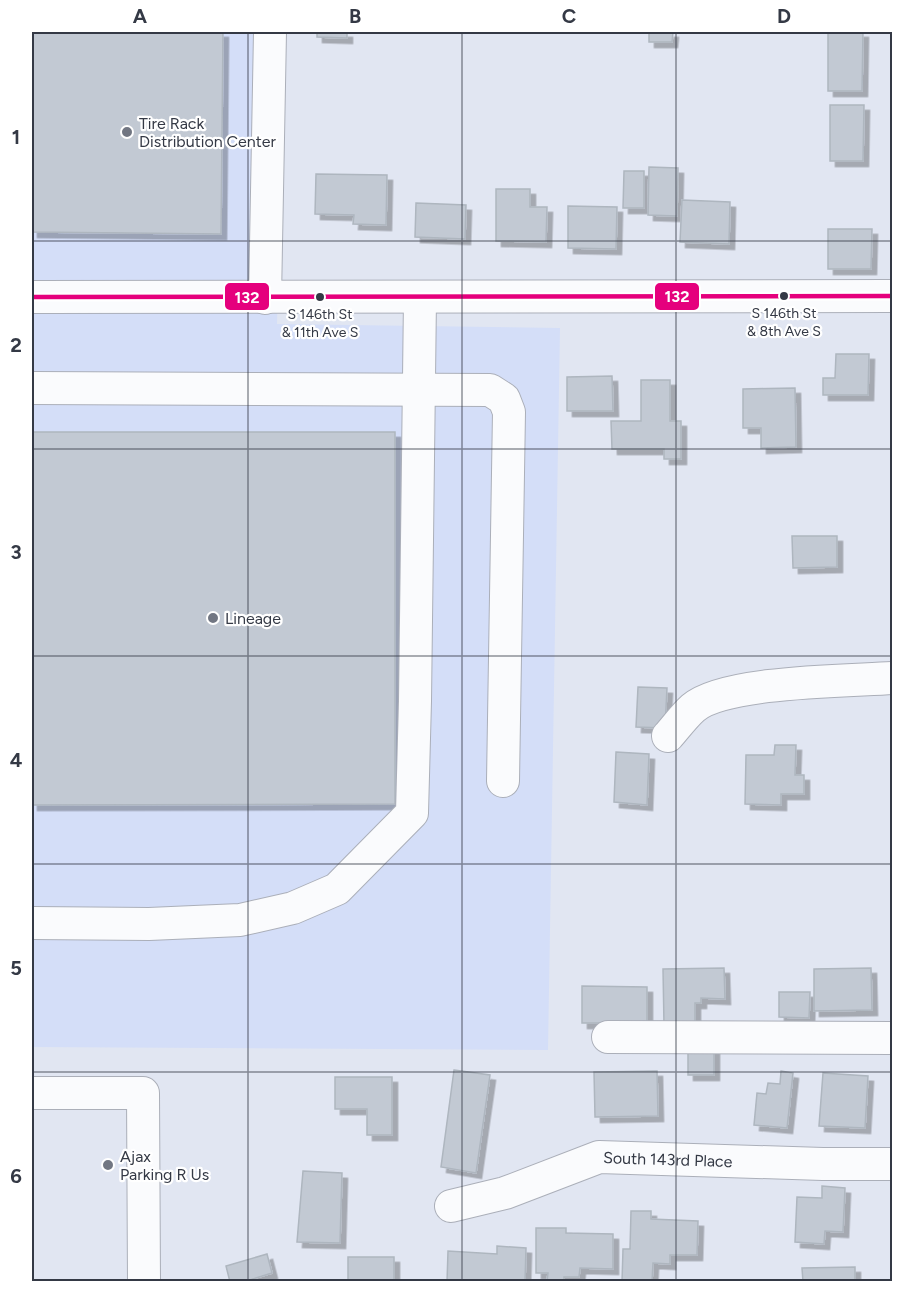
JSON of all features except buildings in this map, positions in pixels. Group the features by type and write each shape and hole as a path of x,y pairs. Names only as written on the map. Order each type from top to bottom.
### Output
{"street":[{"path":"265,298 270,32"},
{"path":"32,297 892,296"},
{"path":"32,923 149,924 240,920 292,908 337,889 412,813 420,298"},
{"path":"32,388 490,390 504,399 509,412 503,781"},
{"path":"668,736 693,707 719,694 783,685 892,678"},
{"path":"609,1037 892,1038"},
{"path":"32,1093 143,1093 144,1281"},
{"name":"South 143rd Place","path":"451,1206 505,1192 598,1157 892,1164"}],"shaded area":[{"path":"32,32 284,32 277,324 560,328 548,1050 32,1047"}],"transit line":[{"name":"132","path":"32,297 892,296"}],"place":[{"name":"Tire Rack Distribution Center","path":"127,132"},
{"name":"S 146th St & 8th Ave S","path":"784,296"},
{"name":"S 146th St & 11th Ave S","path":"320,297"},
{"name":"Lineage","path":"213,618"},
{"name":"Ajax Parking R Us","path":"108,1165"}]}
